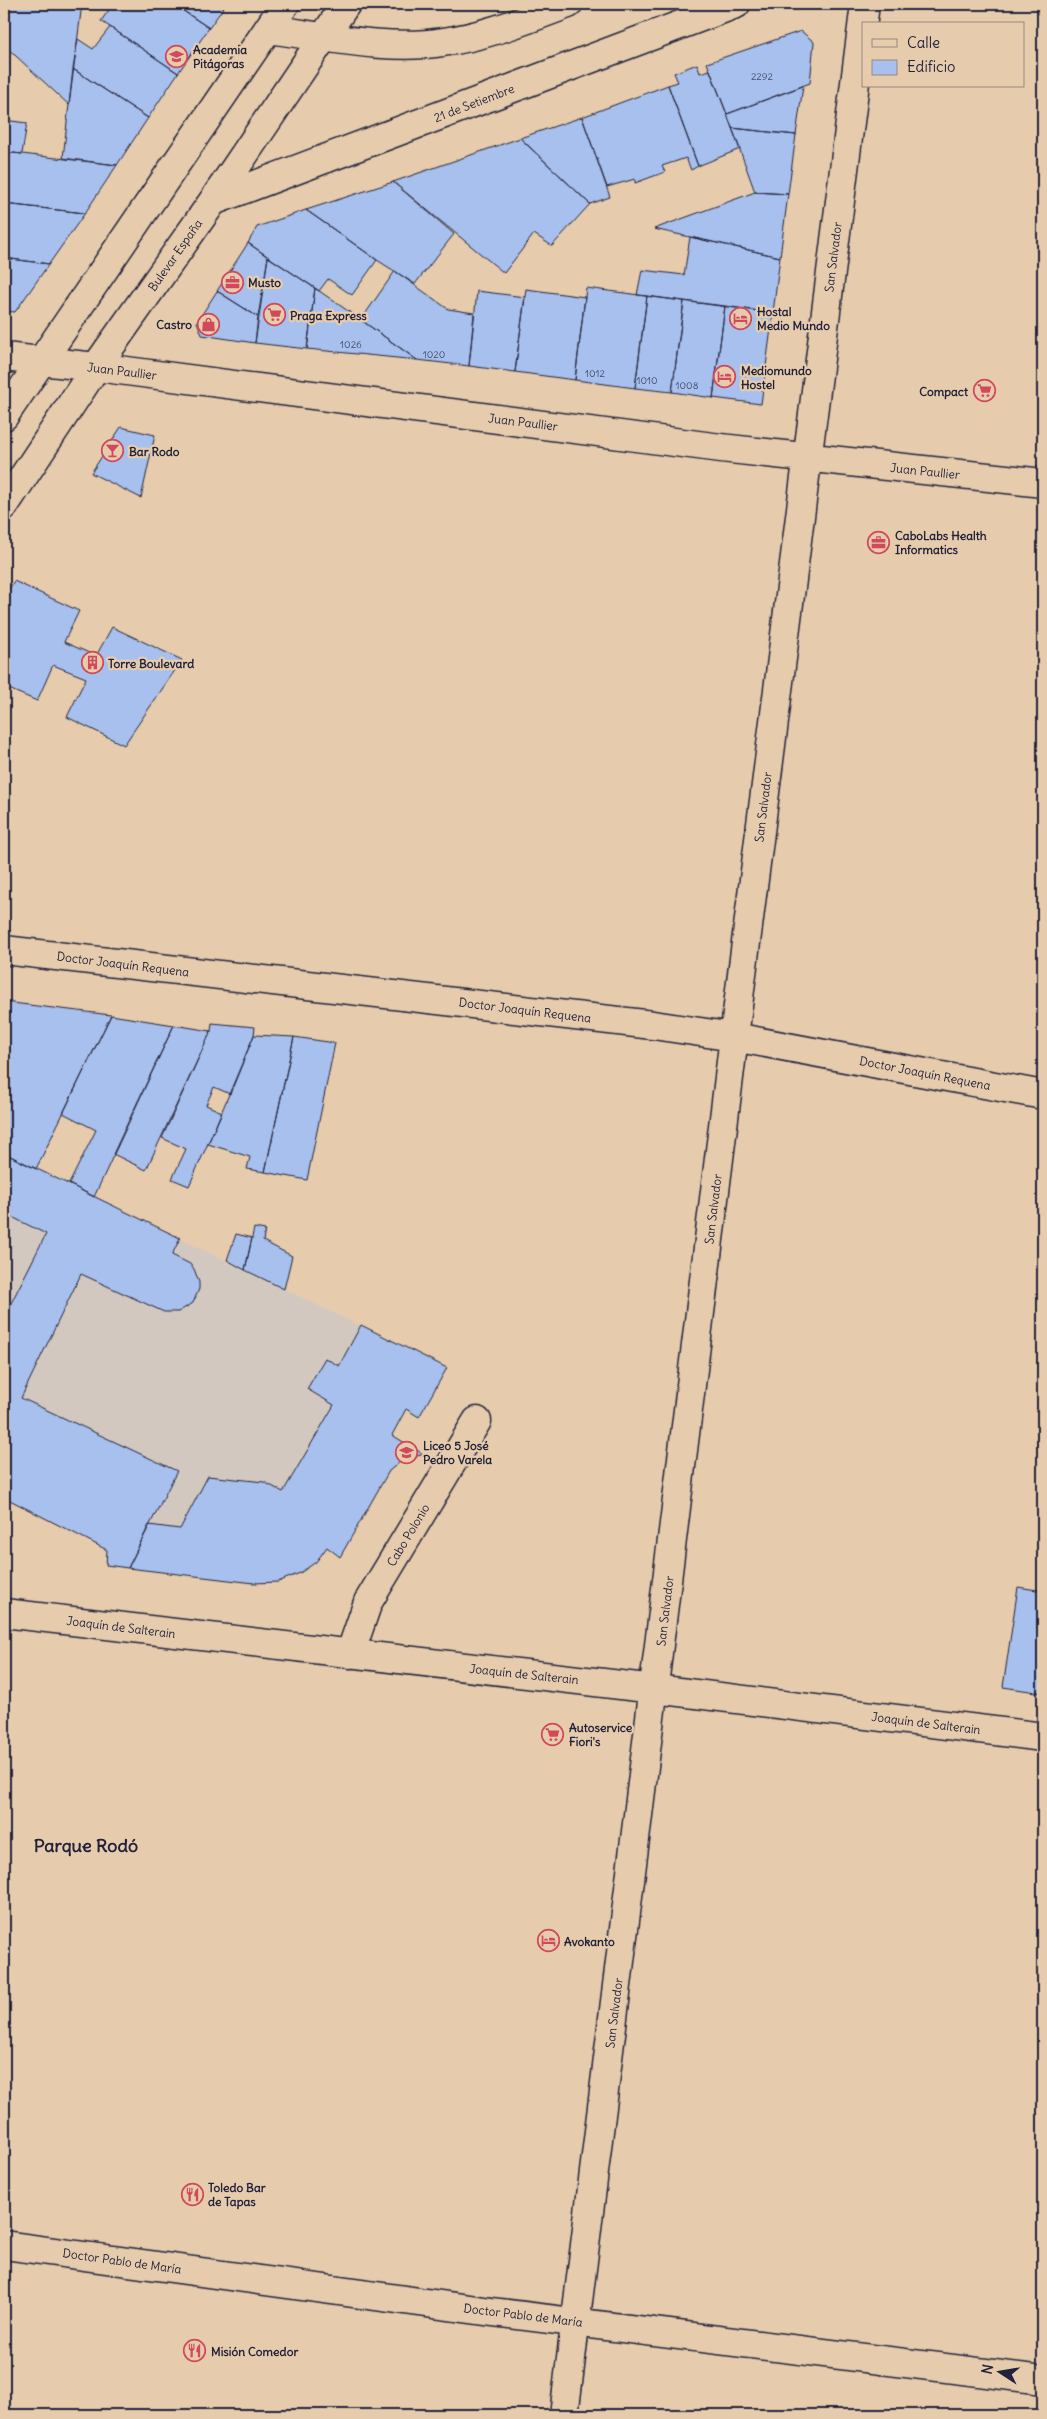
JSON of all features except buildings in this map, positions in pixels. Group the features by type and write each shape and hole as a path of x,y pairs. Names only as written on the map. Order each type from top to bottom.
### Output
{"street":[{"path":"4,416 285,4"},
{"name":"Bulevar España","path":"4,506 96,367 213,200 346,4"},
{"path":"268,29 390,44 442,43 487,34 568,4"},
{"name":"21 de Setiembre","path":"213,200 736,4"},
{"name":"San Salvador","path":"863,22 865,4"},
{"name":"San Salvador","path":"564,2415 734,1037 862,28"},
{"name":"Juan Paullier","path":"4,357 96,367 808,458 1043,483"},
{"name":"Doctor Joaquín Requena","path":"4,950 653,1025 734,1037 1043,1095"},
{"name":"Cabo Polonio","path":"350,1654 368,1602 477,1421"},
{"name":"Joaquín de Salterain","path":"4,1613 655,1689 1043,1737"},
{"name":"Doctor Pablo de María","path":"4,2245 482,2310 1043,2380"}],"shaded area":[{"path":"4,1153 447,1368 419,1417 406,1409 392,1435 400,1462 389,1471 340,1557 327,1548 316,1562 300,1573 278,1582 254,1583 106,1565 107,1550 4,1497"}],"place":[{"name":"Academia Pitágoras","path":"177,56"},
{"name":"Musto","path":"232,282"},
{"name":"Praga Express","path":"274,315"},
{"name":"Hostal Medio Mundo","path":"741,318"},
{"name":"Castro","path":"208,324"},
{"name":"Mediomundo Hostel","path":"725,377"},
{"name":"Compact","path":"984,391"},
{"name":"Bar Rodo","path":"113,451"},
{"name":"CaboLabs Health Informatics","path":"879,542"},
{"name":"Torre Boulevard","path":"92,663"},
{"name":"Liceo 5 José Pedro Varela","path":"407,1452"},
{"name":"Autoservice Fiori's","path":"553,1734"},
{"name":"Avokanto","path":"548,1941"},
{"name":"Toledo Bar de Tapas","path":"192,2194"},
{"name":"Misión Comedor","path":"195,2351"}],"district":[{"name":"Parque Rodó","path":"86,1845"}]}
